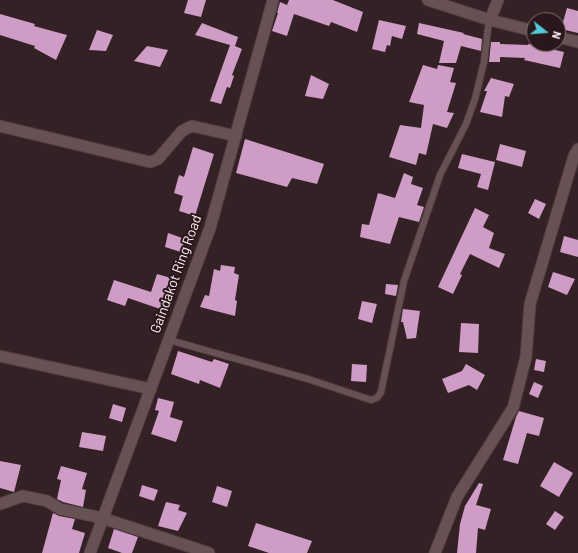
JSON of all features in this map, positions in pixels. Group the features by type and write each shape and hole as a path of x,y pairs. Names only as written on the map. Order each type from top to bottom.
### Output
{"street":[{"name":"Gaindakot Ring Road","path":"90,553 210,228 273,0"},
{"path":"428,0 490,20 526,29"},
{"path":"490,20 498,0"},
{"path":"566,39 578,42"},
{"path":"0,126 150,162 158,159 182,131 192,126 236,136"},
{"path":"435,553 457,497 513,408 526,357 530,304 574,156 578,149"},
{"path":"0,356 151,389"},
{"path":"0,504 23,496 46,501 60,509 102,518 209,553"}],"lane":[{"path":"169,340 308,379 371,400 377,398 381,392 407,274 440,174 466,124 475,99 484,62 490,20"}],"building":[{"path":"188,0 206,0 201,17 184,13"},
{"path":"289,0 333,0 363,12 357,32 331,22 329,26 294,14 287,36 272,31 280,2 287,5"},
{"path":"567,8 578,11 578,33 566,30"},
{"path":"0,14 35,24 34,26 67,35 56,60 34,48 35,46 0,35"},
{"path":"379,20 406,26 402,39 392,36 390,46 387,45 385,52 372,49"},
{"path":"202,23 238,37 235,46 242,49 232,75 234,76 230,88 227,87 221,104 210,101 230,45 195,35"},
{"path":"419,23 464,33 463,34 482,39 481,51 461,46 456,63 439,63 444,41 417,34"},
{"path":"97,30 113,35 106,51 89,50"},
{"path":"491,42 500,42 500,44 526,45 526,52 564,52 560,68 524,60 525,58 500,57 500,62 489,62"},
{"path":"147,46 168,50 160,67 134,61"},
{"path":"423,65 437,69 438,65 454,68 450,82 456,83 447,112 454,113 447,128 433,124 426,155 419,153 416,165 389,157 400,125 421,128 424,105 409,102"},
{"path":"311,75 329,84 323,99 305,96"},
{"path":"491,78 514,84 509,97 505,96 502,117 480,112 487,91 484,91"},
{"path":"245,139 324,164 317,184 292,178 287,187 236,173"},
{"path":"500,144 526,151 522,167 496,160"},
{"path":"193,147 214,154 195,216 179,211 183,196 174,193 179,175 184,177"},
{"path":"462,154 495,162 488,190 477,187 481,174 458,168"},
{"path":"404,173 413,177 411,184 423,188 417,205 424,207 419,222 399,217 390,244 360,237 362,224 369,225 378,193 395,198"},
{"path":"535,199 546,204 539,219 528,213"},
{"path":"475,208 489,215 483,227 494,233 489,248 505,254 499,268 470,254 460,274 462,275 453,294 438,287"},
{"path":"168,233 185,239 181,252 165,247"},
{"path":"564,236 578,240 578,257 560,252"},
{"path":"221,265 235,267 234,273 239,275 235,300 237,301 235,316 200,307 205,295 209,296 214,269 220,271"},
{"path":"553,272 575,279 567,295 548,287"},
{"path":"157,274 171,278 165,297 167,298 163,310 128,298 125,306 107,300 114,280 151,292"},
{"path":"386,284 398,285 396,296 385,294"},
{"path":"362,301 377,304 372,323 358,319"},
{"path":"403,309 420,311 416,338 407,339 403,322 401,322"},
{"path":"461,323 479,324 478,353 459,352"},
{"path":"178,351 212,362 214,359 229,364 220,388 200,380 199,384 171,374"},
{"path":"536,359 546,361 544,372 534,370"},
{"path":"352,364 367,365 366,382 351,381"},
{"path":"466,364 485,375 477,390 469,385 448,393 442,379 462,371"},
{"path":"534,382 543,386 538,398 529,394"},
{"path":"158,398 174,402 170,417 183,421 176,442 151,434 159,411 155,410"},
{"path":"113,404 126,408 122,422 109,418"},
{"path":"519,411 544,418 539,436 527,433 518,464 503,460"},
{"path":"82,432 106,436 103,451 79,447"},
{"path":"0,461 21,465 14,492 0,488"},
{"path":"554,462 573,473 559,497 540,486"},
{"path":"61,466 87,473 82,489 86,490 83,507 57,499 61,480 57,479"},
{"path":"479,483 483,484 476,505 491,509 485,530 478,528 476,553 457,553 460,524 465,506"},
{"path":"142,485 158,490 154,501 139,496"},
{"path":"217,486 232,491 227,507 212,502"},
{"path":"166,502 180,505 178,510 187,513 178,531 158,526"},
{"path":"555,511 564,517 555,530 546,524"},
{"path":"53,513 59,516 75,519 72,529 85,533 79,553 42,553"},
{"path":"256,523 312,541 307,553 269,553 248,546"},
{"path":"114,529 138,537 132,553 122,553 108,548"}]}
